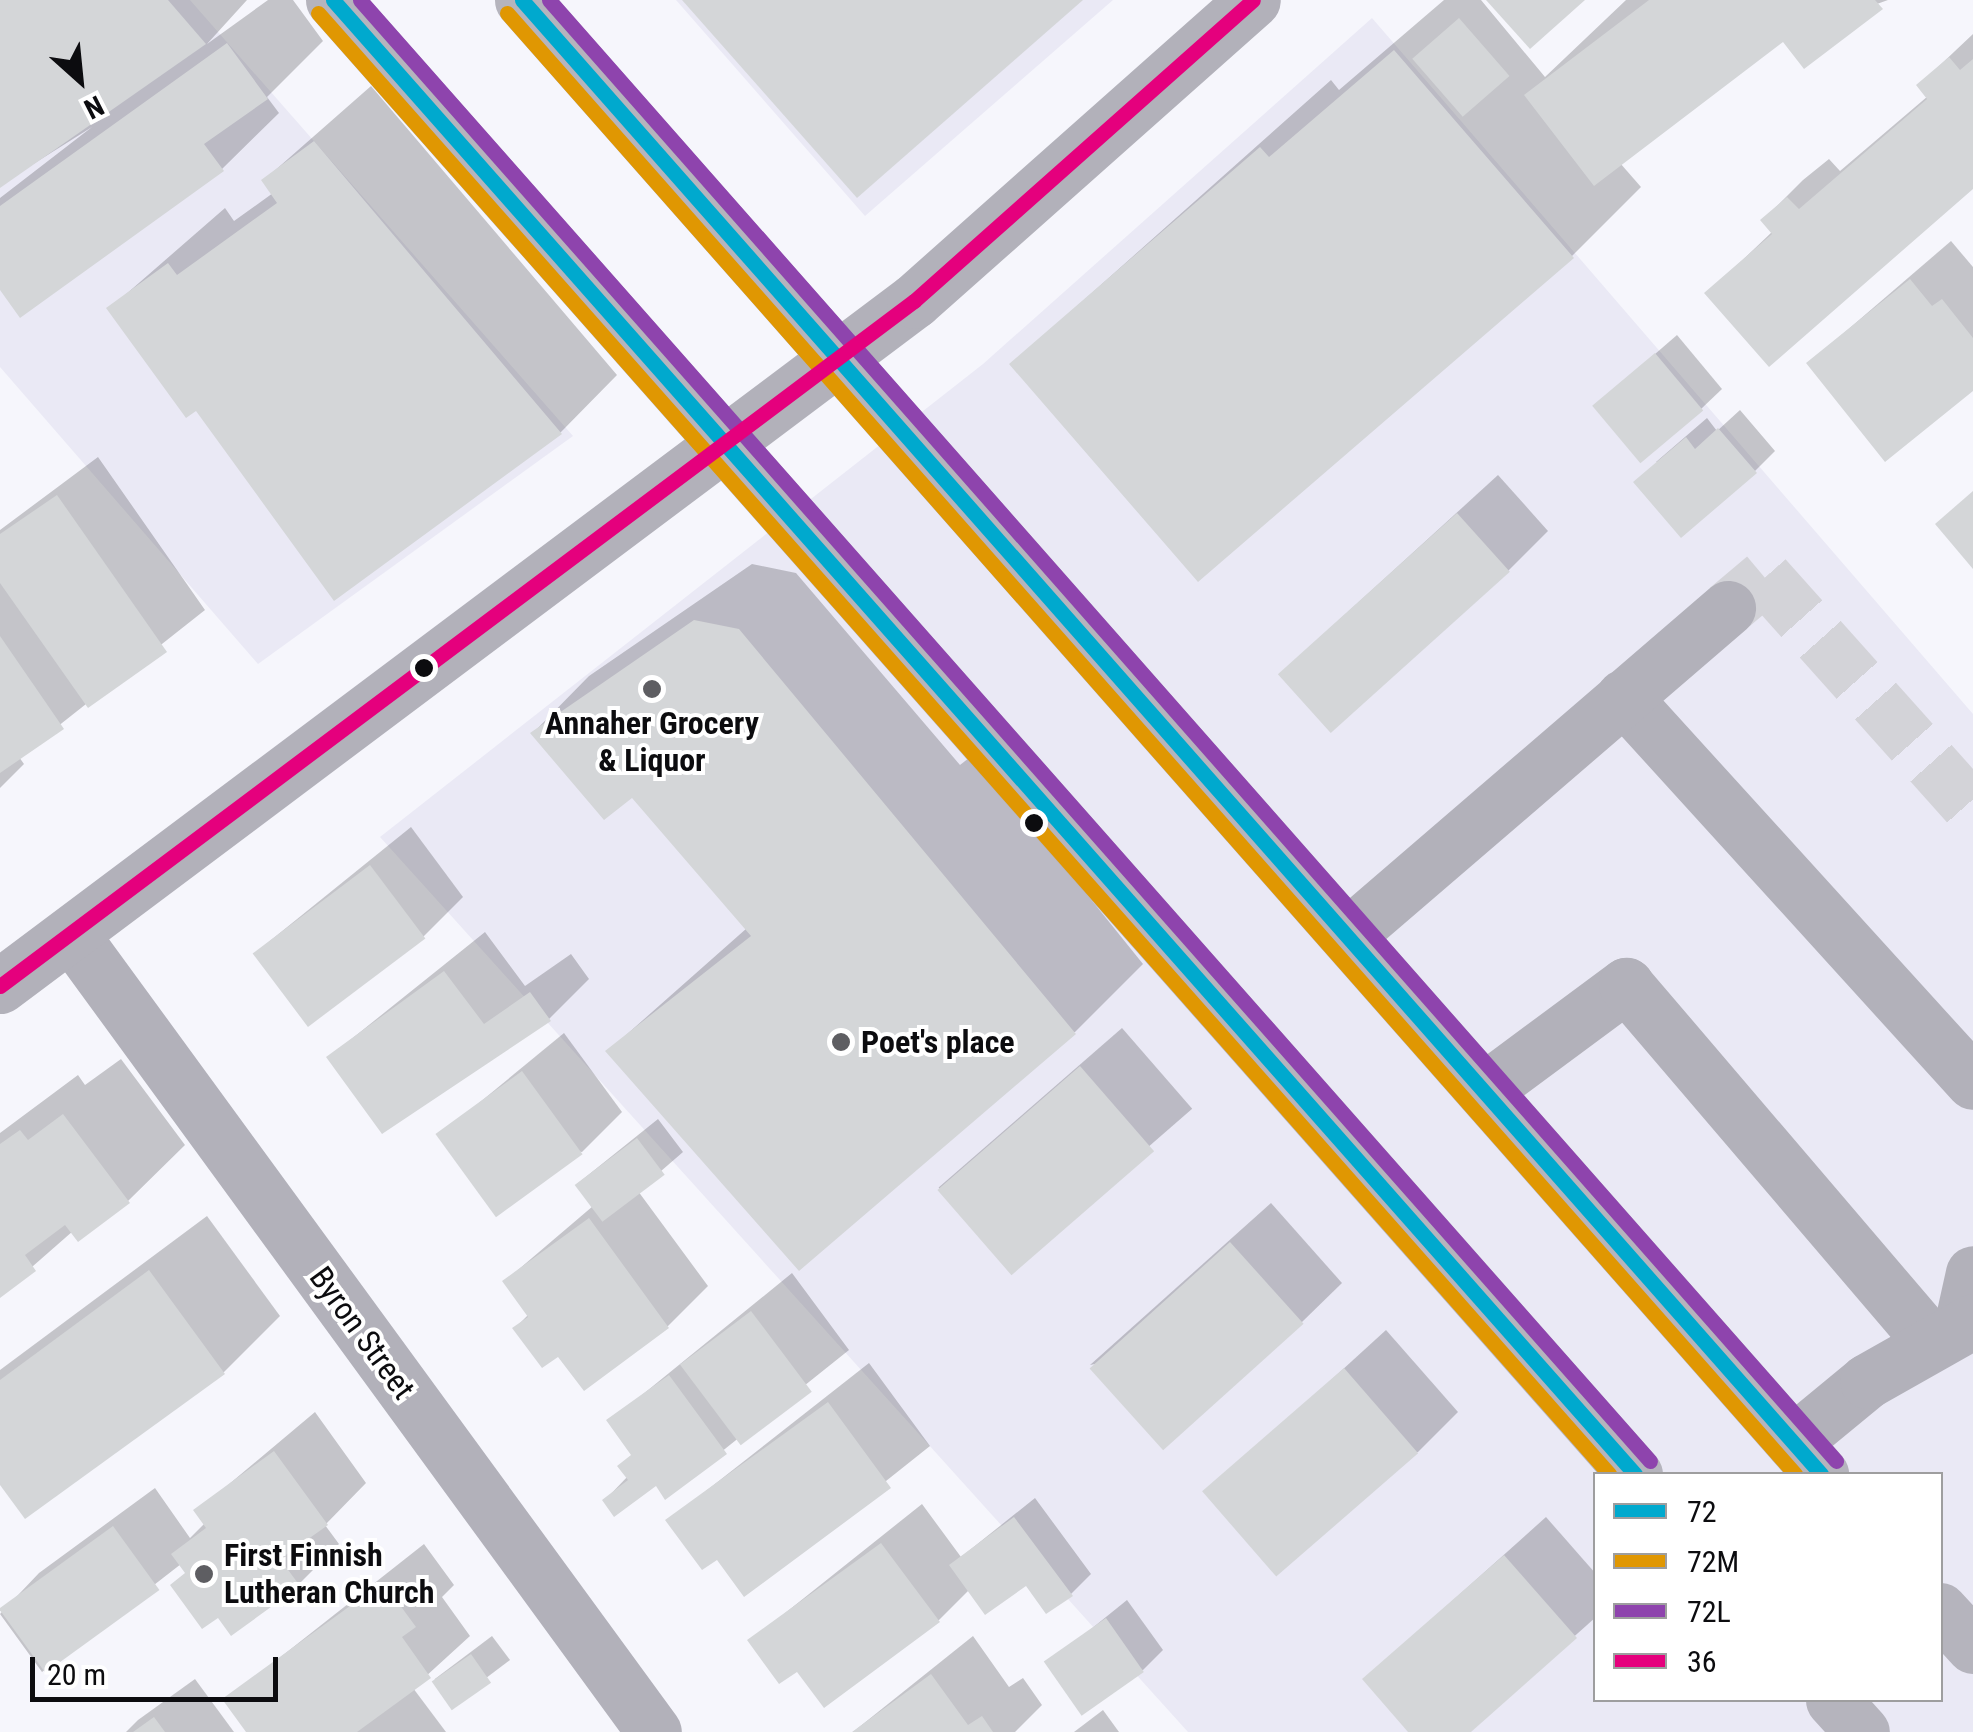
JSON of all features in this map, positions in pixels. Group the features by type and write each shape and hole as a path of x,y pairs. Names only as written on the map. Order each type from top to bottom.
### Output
{"main road":[{"path":"332,0 1633,1472"},
{"path":"522,0 1807,1458"},
{"path":"1943,1613 1973,1646"},
{"path":"1835,1702 1862,1732"}],"street":[{"path":"0,986 729,446 840,358 1253,0"},
{"path":"1349,934 1728,608"},
{"path":"1622,697 1973,1082"},
{"name":"Byron Street","path":"71,934 654,1732"},
{"path":"1484,1090 1626,986 1960,1330"},
{"path":"1807,1458 1960,1330 1973,1273"}],"shaded area":[{"path":"0,0 190,0 573,436 258,664 0,367"},
{"path":"676,0 1113,0 865,216"},
{"path":"1372,18 1973,714 1973,1732 1188,1732 380,837 983,364"}],"building":[{"path":"0,0 168,0 206,44 0,188"},
{"path":"682,0 1083,0 857,198"},
{"path":"1486,0 1585,0 1530,49"},
{"path":"1649,0 1875,0 1883,9 1804,69 1783,42 1594,186 1524,95"},
{"path":"1459,18 1510,76 1463,117 1412,59"},
{"path":"227,43 268,99 204,144 224,171 20,318 0,290 0,206"},
{"path":"1394,50 1574,258 1198,582 1009,364 1260,147 1269,157"},
{"path":"1949,57 1960,70 1973,59 1973,189 1769,367 1704,293 1772,234 1760,220 1787,197 1799,209 1927,99 1916,85"},
{"path":"314,141 562,434 334,601 196,411 186,418 106,308 168,263 177,275 277,203 261,180"},
{"path":"1910,279 1932,306 1942,299 1973,338 1973,391 1885,462 1806,363"},
{"path":"1655,353 1703,410 1640,463 1592,406"},
{"path":"1718,428 1757,473 1681,538 1633,482 1686,437 1695,449"},
{"path":"1973,491 1973,569 1935,524"},
{"path":"57,495 167,652 88,708 0,583 0,534"},
{"path":"1457,513 1510,572 1331,733 1278,674"},
{"name":"Poet's place","path":"694,620 739,629 1076,1034 799,1271 605,1051 751,936 632,798 604,820 530,733"},
{"path":"0,636 64,729 0,773"},
{"path":"370,865 425,938 308,1027 253,953"},
{"path":"444,971 484,1024 530,992 551,1021 382,1134 326,1057"},
{"path":"1080,1066 1154,1151 1011,1275 937,1190"},
{"path":"522,1071 583,1154 496,1217 435,1134"},
{"path":"63,1114 130,1203 78,1242 65,1225 25,1255 36,1271 0,1298 0,1144 20,1130 28,1140"},
{"path":"637,1138 665,1175 602,1222 575,1185"},
{"path":"589,1218 669,1328 584,1391 558,1357 542,1368 512,1328 528,1317 502,1281"},
{"path":"1230,1242 1304,1324 1163,1450 1090,1368"},
{"path":"149,1270 225,1374 25,1519 0,1485 0,1380"},
{"path":"751,1311 812,1392 741,1445 680,1365"},
{"path":"1344,1368 1418,1453 1276,1577 1202,1491"},
{"path":"669,1375 727,1454 665,1500 656,1486 614,1517 602,1500 628,1480 617,1466 631,1455 606,1420"},
{"path":"828,1402 891,1488 744,1597 717,1560 702,1570 665,1520"},
{"path":"274,1451 328,1525 280,1559 300,1586 231,1636 218,1618 202,1629 170,1585 185,1573 171,1554 206,1528 193,1510"},
{"path":"1014,1517 1073,1596 1046,1614 1026,1586 985,1615 949,1565"},
{"path":"113,1526 159,1590 45,1673 0,1608"},
{"path":"881,1543 940,1622 824,1708 797,1672 779,1684 747,1640"},
{"path":"1504,1555 1577,1638 1471,1732 1408,1732 1362,1679"},
{"path":"383,1582 416,1627 402,1637 431,1678 357,1732 246,1732 222,1699"},
{"path":"1106,1618 1144,1672 1082,1716 1044,1662"},
{"path":"471,1654 491,1683 452,1710 432,1682"},
{"path":"931,1674 968,1725 982,1716 993,1732 852,1732"},
{"path":"154,1717 165,1732 133,1732"}],"tunnel":[{"path":"1728,608 1765,577 1973,810"}],"transit line":[{"name":"72","path":"333,0 1633,1472"},
{"name":"72L","path":"360,0 1650,1461"},
{"name":"72","path":"522,0 1819,1472"},
{"name":"72L","path":"549,0 1836,1461"},
{"name":"36","path":"0,986 914,301 1253,0"},
{"name":"72M","path":"318,13 1607,1472"},
{"name":"72M","path":"507,13 1793,1472"}],"place":[{"name":"Annaher Grocery & Liquor","path":"652,689"},
{"name":"Poet's place","path":"841,1042"},
{"name":"First Finnish Lutheran Church","path":"204,1574"}]}
